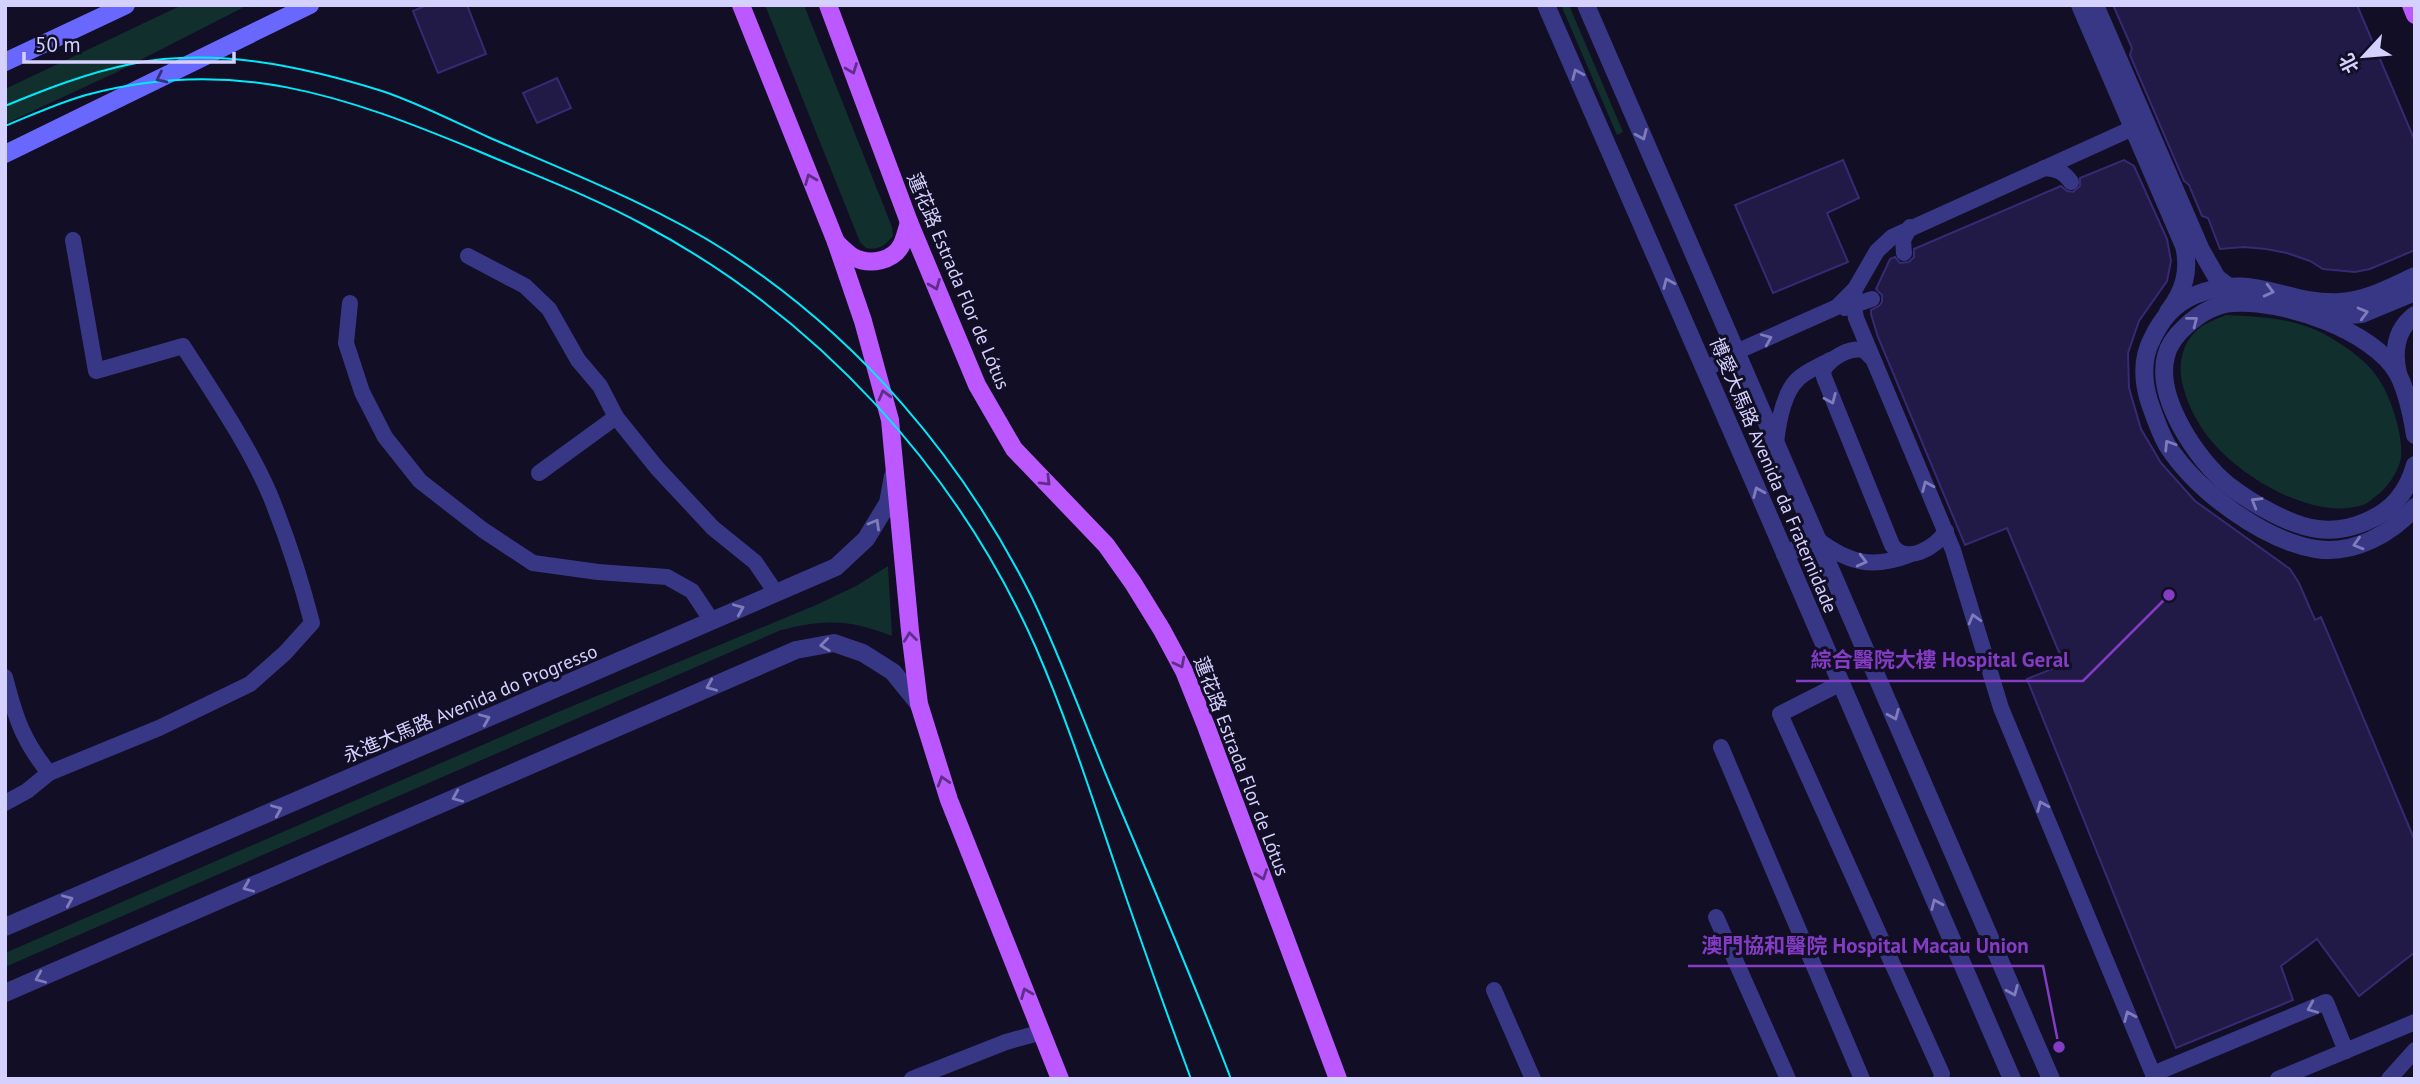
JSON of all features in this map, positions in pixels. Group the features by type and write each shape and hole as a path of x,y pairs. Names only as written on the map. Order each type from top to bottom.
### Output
{"main road":[{"path":"5,62 126,5"},
{"path":"5,154 310,5"},
{"path":"741,5 836,242 863,321 890,420 909,631 919,704 949,800 1060,1079"},
{"name":"蓮花路 Estrada Flor de Lótus","path":"828,5 909,222 977,385 1014,449 1106,545 1162,630 1184,671 1338,1079"},
{"path":"2411,5 2415,15"},
{"path":"836,242 854,257 865,261 880,261 891,257 902,246 909,222"}],"street":[{"name":"博愛大馬路 Avenida da Fraternidade","path":"1546,5 1706,369 2011,1079"},
{"name":"博愛大馬路 Avenida da Fraternidade","path":"1586,5 2051,1079"},
{"path":"2080,5 2208,263 2222,284 2252,303"},
{"path":"2095,5 2188,261 2181,291 2150,341 2145,358 2145,387 2154,417 2166,443 2184,467 2227,506 2287,541 2318,549 2342,548 2363,543 2385,533 2406,518 2415,507"},
{"path":"2166,314 2186,299 2222,286 2242,285 2314,301 2344,302 2369,296 2415,276"},
{"path":"2308,316 2362,314 2415,292"},
{"path":"2409,386 2385,358 2360,337 2337,325 2252,303 2231,303 2198,316 2172,340 2165,357 2164,379 2181,428 2204,459 2228,484 2294,523 2318,529 2339,529 2379,516 2404,492 2415,465"},
{"path":"2415,315 2399,334 2395,348 2409,386 2415,435"},
{"name":"永進大馬路 Avenida do Progresso","path":"5,927 836,567 866,539 887,503 895,462"},
{"path":"1785,554 1818,540"},
{"path":"5,993 796,650 834,643 863,653 893,672 919,704"}],"lane":[{"path":"2139,125 1892,237 1883,245 1854,298 1856,318 1946,531 2001,708 2154,1076 2326,1002 2346,1051"},
{"path":"2044,168 2057,169 2066,174 2071,182 2070,165 2075,153"},
{"path":"1904,253 1903,240 1910,227"},
{"path":"5,803 27,791 49,773 159,728 250,684 285,653 312,623 301,581 269,494 227,416 183,346 96,371 73,240"},
{"path":"468,256 525,286 549,309 578,360 600,386 616,417 657,468 713,528 755,562 776,593"},
{"path":"1706,369 1736,352 1823,315 1854,298 1872,299"},
{"path":"350,303 346,343 362,391 385,437 420,481 483,530 533,563 597,572 667,577 692,591 712,621"},
{"path":"1776,443 1780,415 1798,378 1859,348 1873,360"},
{"path":"1833,359 1824,371 1825,384 1892,545 1900,553 1909,555"},
{"path":"538,473 616,417"},
{"path":"1818,540 1845,556 1874,564 1889,563 1939,542 1946,531"},
{"path":"5,677 15,717 32,752 49,773"},
{"path":"1841,683 1780,714 1942,1074 1941,1079"},
{"path":"1721,747 1863,1079"},
{"path":"1716,916 1788,1079"},
{"path":"1493,990 1533,1079"},
{"path":"2278,1079 2415,1022"},
{"path":"912,1079 1006,1042 1042,1032"},
{"path":"2389,1079 2415,1050"},
{"path":"2406,1079 2415,1057"}],"green space":[{"path":"182,5 248,5 117,72 5,124 5,89"},
{"path":"765,5 804,5 892,227 893,236 881,246 866,248 860,242"},
{"path":"1561,5 1569,5 1623,132 1617,135"},
{"path":"2226,315 2268,318 2307,327 2340,343 2371,368 2389,398 2401,443 2399,466 2380,493 2363,505 2342,508 2297,500 2253,477 2216,446 2199,424 2188,401 2182,382 2181,361 2188,341 2198,329"},
{"path":"888,566 892,636 863,626 837,622 781,630 5,967 5,953 558,712 816,605 856,586"}],"building":[{"path":"427,5 467,5 486,54 438,73 413,11"},
{"path":"2113,5 2357,5 2415,141 2415,250 2370,269 2355,272 2323,269 2310,261 2266,249 2220,249 2208,218 2202,216 2189,185 2184,181 2130,55 2132,48"},
{"path":"557,78 571,108 537,123 523,93"},
{"path":"1843,160 1859,198 1827,213 1848,262 1773,293 1735,205"},
{"path":"2124,160 2134,166 2167,239 2171,261 2167,281 2139,321 2128,353 2129,388 2141,429 2161,463 2195,501 2290,569 2315,620 2321,617 2415,841 2415,952 2359,996 2317,939 2281,966 2293,1000 2176,1048 2027,679 2064,664 2007,528 1965,545 1878,337 1871,314 1871,310 1882,302 1882,295 1876,289 1890,259 1895,257 1900,263 1909,262 1914,257 1914,249 2061,186 2073,192 2080,186 2080,178"}],"tram line":[{"path":"5,106 99,72 162,59 226,58 321,74 409,101 669,218 726,251 820,321 902,404 939,449 1004,546 1055,648 1231,1079"},
{"path":"5,126 76,98 139,84 190,79 287,87 381,113 583,195 624,214 707,262 767,305 823,352 875,404 923,460 966,519 1004,582 1036,648 1057,700 1191,1079"}],"place":[{"name":"綜合醫院大樓 Hospital Geral","path":"2169,595"},
{"name":"澳門協和醫院 Hospital Macau Union","path":"2059,1047"}]}
